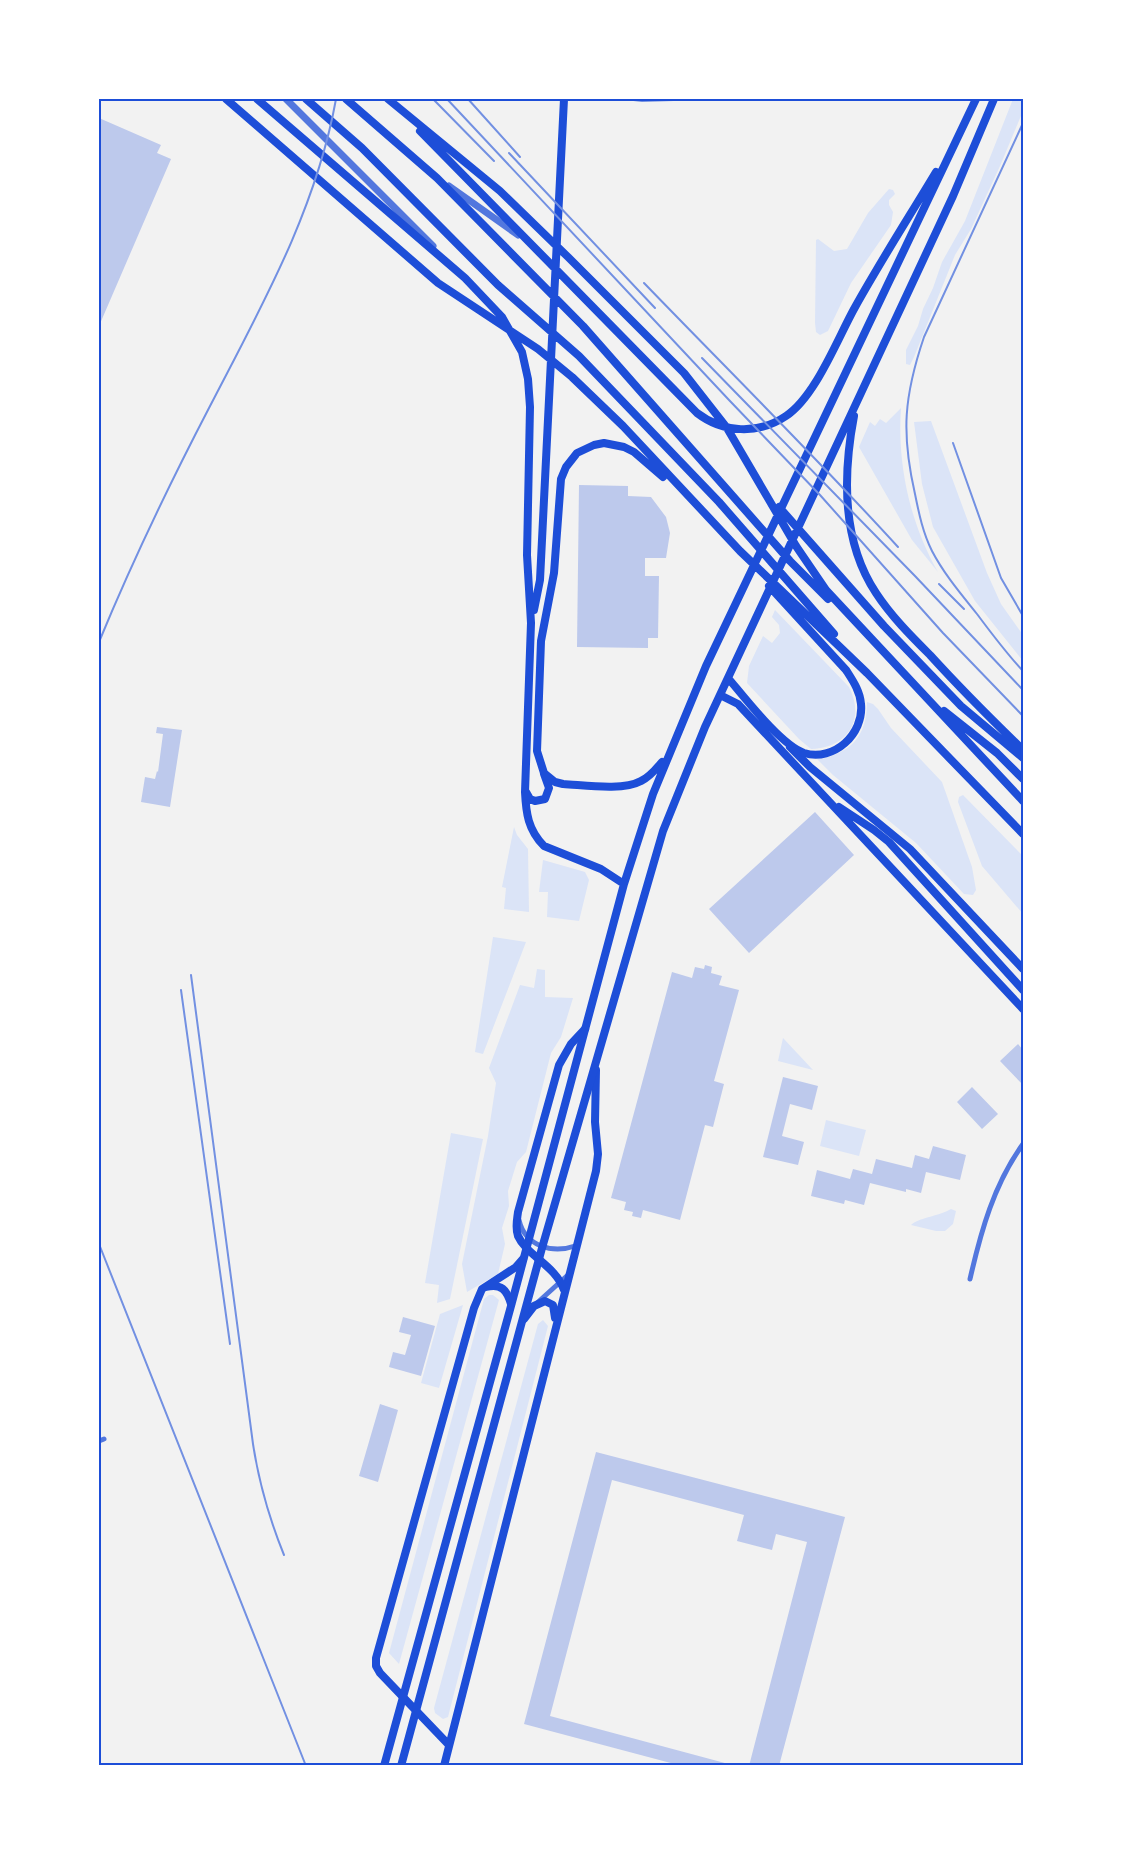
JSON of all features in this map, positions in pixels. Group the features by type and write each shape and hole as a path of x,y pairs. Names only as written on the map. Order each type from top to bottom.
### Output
{"main road":[{"path":"226,99 432,278 538,350 572,377 623,426 740,551 867,673 1023,834"},
{"path":"257,99 465,278 502,317 522,352 530,392 527,555 531,622 525,792 528,820 538,840 544,846 601,869 624,884"},
{"path":"306,99 362,148 498,285 603,380 726,510 867,673"},
{"path":"346,99 437,178 583,326 790,561 867,636"},
{"path":"384,1766 624,884 644,820 667,757 727,622 976,99"},
{"path":"402,1766 539,1258 673,801 720,695 953,196 994,99"},
{"path":"389,100 692,409 705,420 724,427 766,426 787,416 809,393 855,308 963,128"},
{"path":"389,100 500,191 684,373 715,410 784,513 884,626 972,716 1023,758"},
{"path":"531,622 540,580 564,101"},
{"path":"856,404 849,446 848,505 853,542 875,593 975,704 1023,750"},
{"path":"525,792 535,801 545,799 549,788 537,751 541,640 554,573 560,491 566,467 577,453 586,447 604,443 613,444 634,452 687,496"},
{"path":"741,449 812,570 841,608 1023,801"},
{"path":"740,551 745,560 846,670 859,693 862,713 860,723 856,731 842,745 827,753 811,754 786,743"},
{"path":"728,678 810,767 910,849 1023,969"},
{"path":"919,691 1009,764 1023,779"},
{"path":"720,695 738,704 1023,1009"},
{"path":"544,773 555,782 563,784 621,786 635,784 648,776 667,757"},
{"path":"825,797 834,787"},
{"path":"825,797 874,830 1023,990"},
{"path":"564,1291 560,1281 527,1242 519,1237 516,1226 559,1065 571,1044 585,1029"},
{"path":"444,1766 555,1324 596,1171 598,1154 594,1091 598,1056"},
{"path":"448,1744 381,1673 376,1666 376,1658 474,1308 482,1289 516,1267 523,1259"},
{"path":"482,1289 492,1286 503,1287 511,1304"},
{"path":"523,1320 534,1306 541,1302 549,1302 555,1311 555,1324"}],"street":[{"path":"286,99 465,278"},
{"path":"437,178 525,240"},
{"path":"970,1279 993,1197 1004,1173 1023,1144"},
{"path":"527,1242 542,1248 557,1250 575,1246"},
{"path":"534,1306 569,1274"}],"shaded area":[{"path":"1013,99 1023,99 1023,111 971,229 955,255 914,357 910,365 906,364 906,350 918,326 942,262 965,221"},
{"path":"889,189 895,194 889,200 893,212 891,225 851,283 828,331 820,335 816,332 815,323 816,240 818,239 834,251 847,249 868,213"},
{"path":"901,408 901,451 907,493 920,534 938,572 912,540 859,447 870,422 875,426 880,419 886,423"},
{"path":"931,421 987,573 1001,604 1023,635 1023,661 975,601 933,527 922,484 914,422"},
{"path":"775,610 849,687 854,699 854,721 850,730 835,744 811,749 747,683 749,666 763,636 772,643 780,633 779,625 772,617"},
{"path":"867,702 878,709 891,728 942,782 972,867 976,890 973,895 964,894 916,843 833,775 817,759 839,753 854,742 864,725"},
{"path":"963,795 1023,856 1023,914 982,866 958,802 959,797"},
{"path":"514,827 528,849 529,912 504,909 506,888 502,887"},
{"path":"543,860 585,872 589,880 579,921 547,917 548,892 539,892"},
{"path":"493,937 526,942 483,1054 475,1052"},
{"path":"537,969 545,970 545,997 573,998 561,1037 551,1053 526,1152 517,1162 508,1191 509,1206 502,1228 505,1244 498,1274 467,1292 462,1264 488,1136 496,1083 489,1068 520,985 534,988"},
{"path":"783,1038 813,1070 778,1061"},
{"path":"826,1120 866,1130 859,1156 820,1146"},
{"path":"451,1133 483,1139 450,1299 437,1303 439,1285 425,1283"},
{"path":"951,1209 956,1211 953,1224 945,1231 911,1225 919,1221"},
{"path":"489,1295 499,1300 399,1664 389,1653 484,1299"},
{"path":"463,1305 439,1388 421,1383 440,1314"},
{"path":"543,1320 548,1326 448,1717 443,1719 435,1713 434,1708 538,1324"}],"building":[{"path":"99,118 161,145 157,153 171,159 99,326"},
{"path":"579,485 628,486 628,496 651,497 666,517 670,533 666,558 645,558 645,576 659,576 658,638 648,638 648,648 577,647"},
{"path":"157,727 182,730 170,807 141,802 145,777 155,779 158,772 163,734 156,733"},
{"path":"815,812 854,855 749,953 709,909"},
{"path":"705,965 712,967 711,973 722,976 719,985 739,990 714,1081 724,1084 713,1127 705,1125 680,1220 643,1210 641,1218 632,1216 633,1212 624,1210 626,1202 611,1198 672,972 692,978 695,967 704,969"},
{"path":"1018,1044 1023,1050 1023,1085 1000,1061"},
{"path":"783,1077 818,1086 812,1110 790,1104 782,1136 804,1142 798,1165 763,1157"},
{"path":"972,1087 998,1114 982,1129 957,1102"},
{"path":"933,1146 966,1155 960,1180 926,1172 921,1193 906,1189 906,1192 870,1183 864,1205 845,1200 844,1204 811,1196 817,1170 850,1179 853,1169 872,1174 876,1159 912,1168 915,1155 929,1159"},
{"path":"403,1317 435,1326 421,1376 389,1367 393,1352 405,1355 411,1335 399,1332"},
{"path":"380,1404 398,1410 378,1482 359,1476"},
{"path":"596,1452 845,1517 779,1766 749,1766 807,1542 776,1534 772,1550 737,1541 744,1515 612,1480 550,1716 736,1766 682,1766 524,1724"}],"railway":[{"path":"99,642 165,495 248,334 284,258 315,181 336,99"},
{"path":"433,99 494,161"},
{"path":"447,99 820,495 943,633 1023,716"},
{"path":"468,99 520,157"},
{"path":"625,99 642,101 705,99"},
{"path":"1023,123 924,337 912,378 906,433 918,509 932,551 953,584 1023,671"},
{"path":"509,153 655,308"},
{"path":"644,283 898,547"},
{"path":"702,358 1023,690"},
{"path":"953,443 1001,578 1023,616"},
{"path":"939,584 964,609"},
{"path":"191,975 253,1444 265,1500 284,1555"},
{"path":"181,990 230,1344"},
{"path":"99,1244 306,1766"}]}
